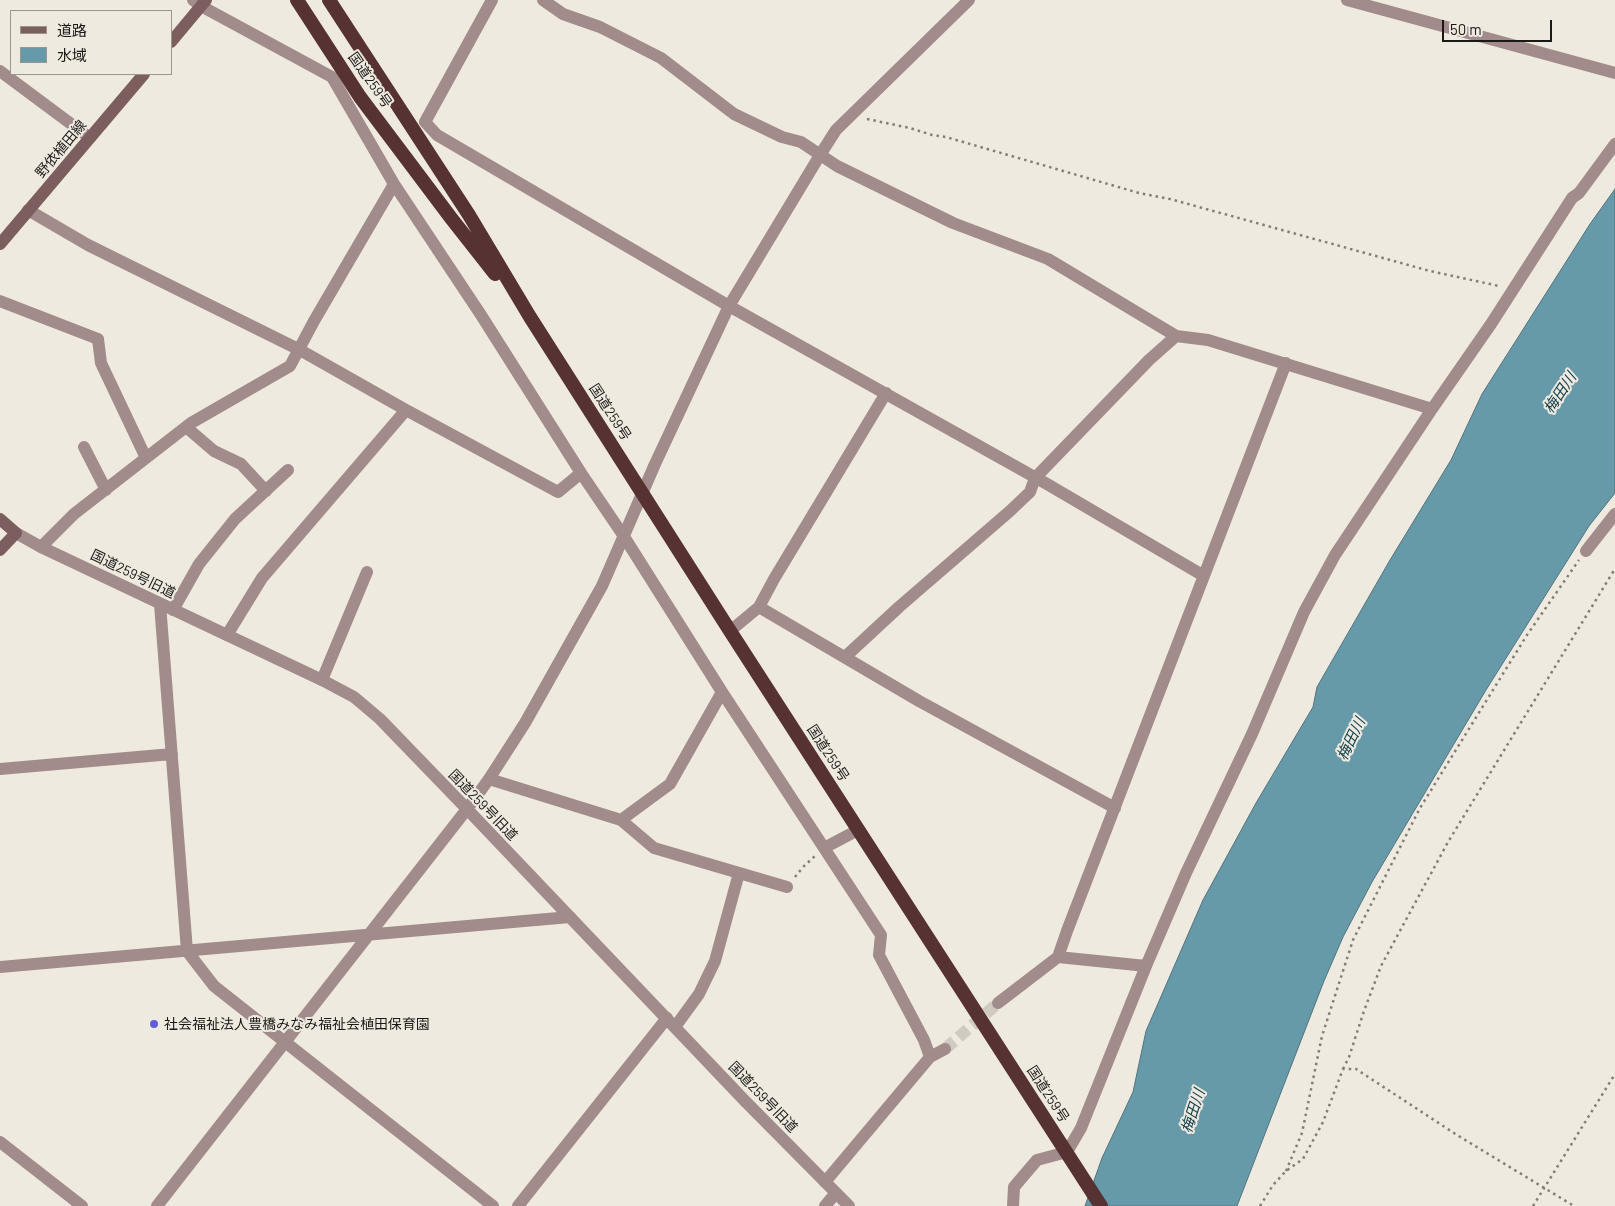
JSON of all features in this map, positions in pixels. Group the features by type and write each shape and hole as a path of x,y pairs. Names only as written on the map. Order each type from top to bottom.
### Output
{"highway":[{"name":"国道259号","path":"297,0 360,97 451,218 530,318"},
{"name":"国道259号","path":"329,0 469,215 530,318 730,631 1101,1206"}],"main road":[{"path":"172,41 200,2"},
{"name":"野依植田線","path":"1,241 143,75"},
{"path":"0,519 16,533 0,550"}],"street":[{"path":"492,0 425,122 437,135 729,306 886,393 1204,576"},
{"path":"543,0 563,14 600,27 661,58 734,114 782,136 801,142 844,170 945,220 1048,259 1176,336 1208,340 1432,409"},
{"path":"157,1206 467,809 525,723 602,586 642,493 729,306 836,130 970,0"},
{"path":"1347,0 1615,73"},
{"path":"200,2 332,77 394,184 481,315 722,692 881,935 879,955 924,1040 930,1058"},
{"path":"0,71 90,138"},
{"path":"1013,1206 1014,1187 1037,1160 1066,1152 1081,1128 1146,966 1186,873 1252,734 1304,612 1335,555 1514,289 1572,198 1579,193 1615,144"},
{"path":"41,546 74,514 186,427 290,366 394,184"},
{"path":"28,210 88,245 300,350 558,492 581,473"},
{"path":"0,301 98,339 101,363 146,458"},
{"path":"845,657 1030,492 1035,478 1149,360 1176,336"},
{"path":"998,1003 1058,957 1286,363"},
{"path":"730,631 759,608 774,579 886,393"},
{"path":"227,635 262,578 406,410"},
{"path":"186,427 214,451 241,464 266,490"},
{"path":"84,447 106,490"},
{"path":"173,610 199,564 235,519 288,470"},
{"path":"1586,551 1615,514"},
{"name":"国道259号旧道","path":"16,533 354,697 380,719 745,1101 849,1206"},
{"path":"322,680 367,572"},
{"path":"160,604 187,951 214,986 493,1206"},
{"path":"759,608 919,701 1115,808"},
{"path":"622,820 670,784 722,692"},
{"path":"0,769 172,754"},
{"path":"489,779 622,820 654,848 787,887"},
{"path":"824,848 858,830"},
{"path":"518,1206 671,1023 699,994 715,961 739,873"},
{"path":"0,967 570,917"},
{"path":"1058,957 1146,966"},
{"path":"826,1182 930,1058 945,1049"},
{"path":"0,1142 82,1206"},
{"path":"825,1206 836,1192"}],"path":[{"path":"851,115 946,137 1139,193 1170,199 1430,271 1514,289"},
{"path":"1286,1171 1302,1133 1322,1036 1353,940 1420,808 1527,635 1586,551"},
{"path":"1260,1206 1273,1184 1286,1171 1303,1159 1323,1122 1349,1057 1381,966 1448,842 1613,572 1615,573"},
{"path":"787,887 803,867 824,848"},
{"path":"1343,1069 1356,1069 1457,1135 1574,1206"},
{"path":"1533,1206 1615,1074"}],"water":[{"name":"梅田川","path":"1615,189 1615,493 1589,526 1486,690 1372,882 1343,937 1324,981 1237,1206 1085,1206 1102,1158 1133,1092 1146,1031 1203,900 1256,803 1313,707 1317,687 1390,560 1451,460 1482,394 1590,224"}],"tunnel":[{"path":"945,1049 998,1003"}],"place":[{"name":"社会福祉法人豊橋みなみ福祉会植田保育園","path":"154,1024"}]}
